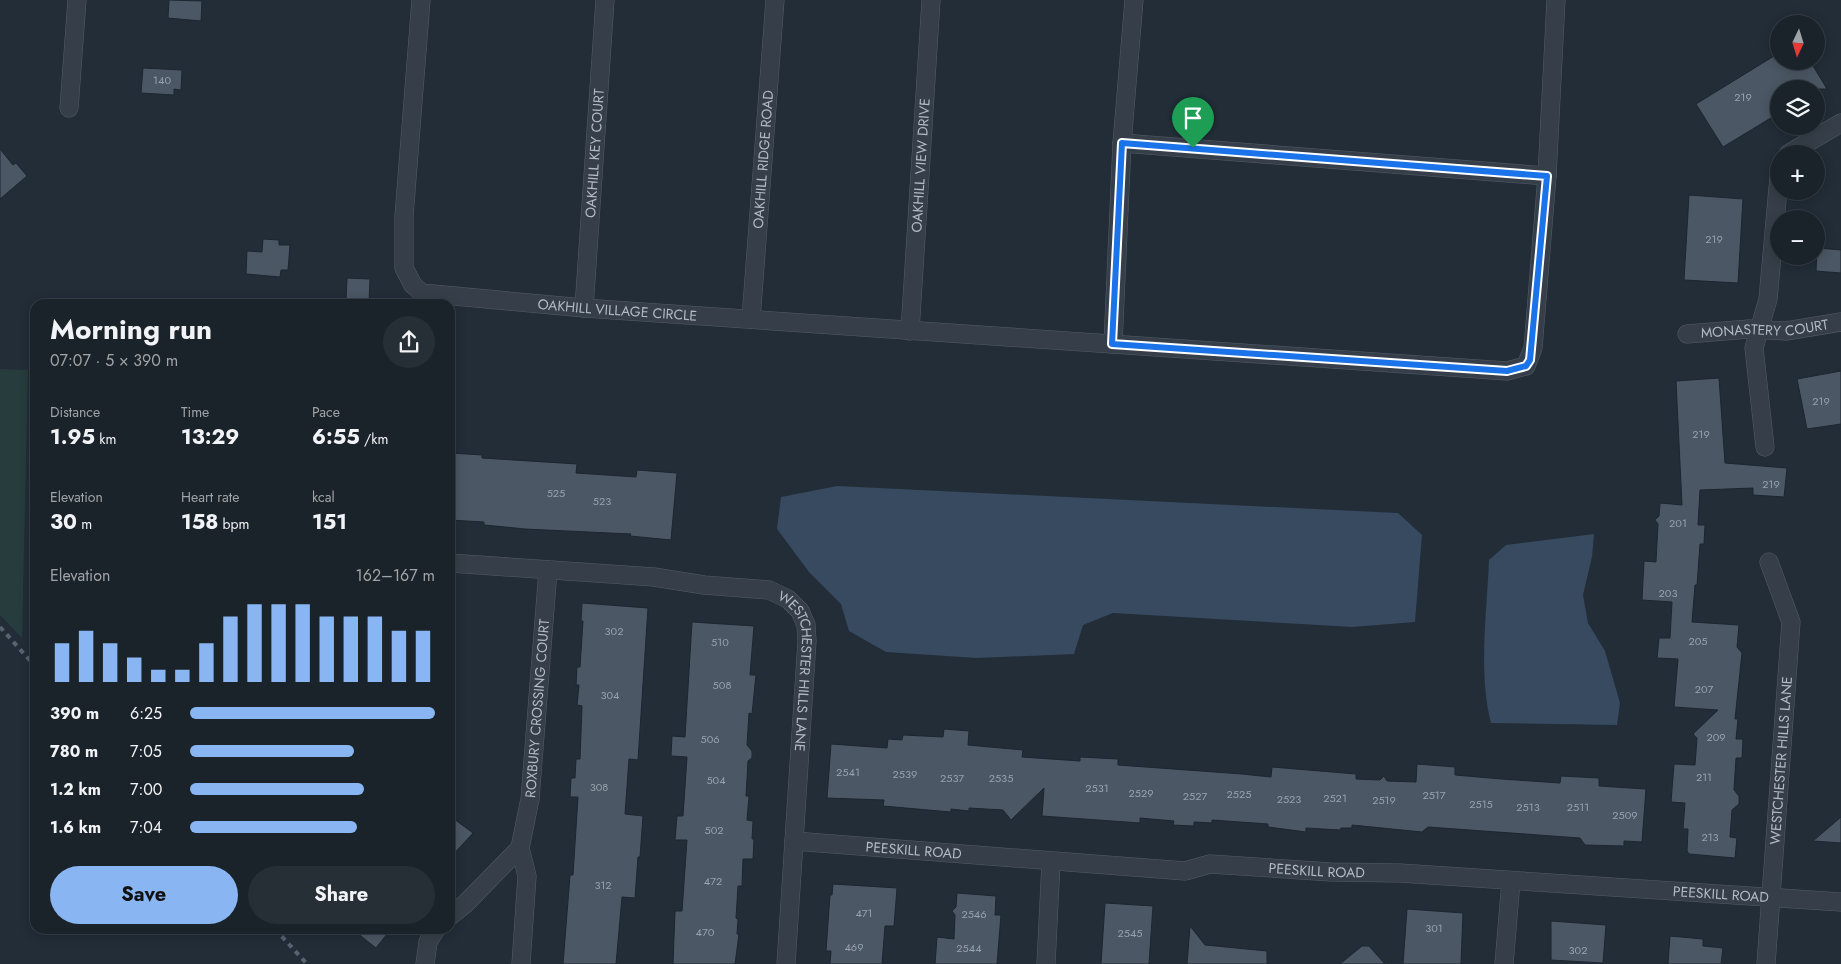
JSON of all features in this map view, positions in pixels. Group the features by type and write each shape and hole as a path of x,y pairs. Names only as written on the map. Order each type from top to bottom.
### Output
{"street":[{"path":"69,108 77,0"},
{"name":"OAKHILL VILLAGE CIRCLE","path":"421,0 404,216 404,268 407,277 422,293 434,296 584,308 1507,371 1526,366 1533,348 1547,176 1556,0"},
{"name":"OAKHILL KEY COURT","path":"584,308 605,0"},
{"name":"OAKHILL RIDGE ROAD","path":"751,319 775,0"},
{"name":"OAKHILL VIEW DRIVE","path":"910,331 931,0"},
{"path":"1112,344 1122,143 1134,0"},
{"path":"1803,145 1841,123"},
{"path":"1122,143 1547,176"},
{"path":"1765,446 1754,348 1768,299 1777,200"},
{"name":"MONASTERY COURT","path":"1687,334 1759,330 1786,331 1841,322"},
{"name":"WESTCHESTER HILLS LANE","path":"1766,964 1791,622 1769,562"},
{"name":"WESTCHESTER HILLS LANE","path":"455,563 654,577 704,585 769,590 788,599 800,611 806,625 807,642 786,964"},
{"name":"ROXBURY CROSSING COURT","path":"520,848 530,799 548,570"},
{"name":"PEESKILL ROAD","path":"794,841 1185,871 1210,864 1511,880 1841,902"},
{"path":"455,912 520,848"},
{"path":"520,848 527,876 521,964"},
{"path":"1046,964 1051,862"},
{"path":"1504,964 1511,880"},
{"path":"425,964 428,942 433,934"}],"green space":[{"path":"0,369 28,370 22,638 0,615"}],"water":[{"path":"837,486 1398,513 1422,535 1415,622 1352,627 1113,613 1083,625 1074,654 977,658 886,652 849,631 841,604 809,572 777,529 781,497"},
{"path":"1594,534 1592,557 1583,595 1588,623 1605,651 1620,703 1617,725 1491,723 1487,704 1484,663 1489,560 1506,545"}],"building":[{"path":"169,0 202,1 201,21 168,18"},
{"path":"1770,59 1770,70 1815,70 1822,80 1770,80 1770,118 1723,147 1696,104"},
{"path":"143,68 182,70 181,90 174,89 174,95 141,93"},
{"path":"0,149 13,165 16,163 27,176 0,199"},
{"path":"1689,195 1743,199 1738,283 1684,280"},
{"path":"263,239 279,240 279,245 290,245 288,270 281,270 280,277 246,274 247,251 262,252"},
{"path":"1825,249 1841,250 1841,273 1816,271 1816,265 1825,265"},
{"path":"347,278 370,279 369,299 346,299"},
{"path":"1841,371 1841,424 1807,429 1797,379"},
{"path":"1719,378 1725,463 1787,468 1784,497 1753,495 1753,488 1700,490 1698,525 1705,525 1704,544 1700,544 1692,622 1739,625 1737,647 1742,653 1735,719 1738,719 1736,739 1743,739 1742,758 1736,758 1734,790 1739,796 1739,804 1732,810 1730,837 1737,838 1735,858 1689,854 1687,851 1688,829 1683,829 1685,803 1671,802 1674,764 1695,765 1697,738 1693,734 1718,710 1674,707 1678,659 1657,658 1659,638 1670,638 1672,602 1642,600 1644,561 1656,562 1658,524 1655,520 1659,516 1660,503 1682,505 1676,381"},
{"path":"455,453 482,455 482,458 577,464 576,473 636,477 637,470 677,473 671,540 630,536 631,534 525,529 484,525 484,522 455,520"},
{"path":"582,603 648,608 638,760 629,759 625,814 643,816 640,857 638,857 635,898 622,897 616,964 563,964 570,875 573,875 578,797 570,797 571,778 575,778 576,759 580,759 582,706 577,705 579,685 576,685 577,667 580,667 583,621 581,621"},
{"path":"692,622 754,626 750,675 756,675 752,714 749,713 747,745 752,751 752,758 748,761 746,796 749,796 747,820 753,821 753,859 743,859 742,886 738,886 736,918 738,920 737,934 739,934 735,964 673,964 675,911 682,911 687,840 675,840 677,816 683,816 687,757 671,756 672,736 685,737"},
{"path":"944,729 969,731 968,745 1023,750 1022,757 1080,761 1080,757 1118,759 1118,765 1271,777 1272,767 1356,774 1356,779 1380,780 1384,776 1387,781 1416,782 1417,764 1455,767 1455,775 1502,779 1560,783 1561,776 1599,778 1599,786 1646,789 1642,842 1624,841 1624,846 1585,845 1580,838 1428,827 1422,832 1352,825 1352,828 1341,828 1340,830 1306,828 1306,832 1268,827 1268,824 1212,820 1212,823 1194,822 1194,826 1173,825 1174,821 1140,818 1140,823 1042,816 1044,788 1011,820 1003,810 969,808 969,811 951,809 951,812 883,806 884,800 827,798 831,744 887,748 888,739 902,740 903,735 943,737"},
{"path":"1841,817 1841,843 1813,841"},
{"path":"455,820 473,833 455,853"},
{"path":"833,884 897,888 894,926 885,926 882,964 830,964 831,951 826,951 830,895 832,895"},
{"path":"957,893 996,896 995,915 1001,915 997,964 935,964 937,937 954,939 955,915 952,911 956,907"},
{"path":"1105,903 1153,906 1149,964 1101,964"},
{"path":"1407,909 1463,913 1461,964 1403,964"},
{"path":"1551,921 1606,925 1603,963 1551,960"},
{"path":"1190,926 1205,945 1267,951 1267,964 1187,964"},
{"path":"358,934 387,934 376,948"},
{"path":"1670,936 1703,939 1703,946 1723,948 1721,964 1668,964"},
{"path":"1362,946 1369,946 1385,964 1340,964"}],"railway":[{"path":"0,627 30,660"},
{"path":"280,934 307,964"}],"route":[{"path":"1122,143 1193,148 1547,176 1533,348 1530,360 1526,366 1507,371 1112,344 1122,143"}]}
